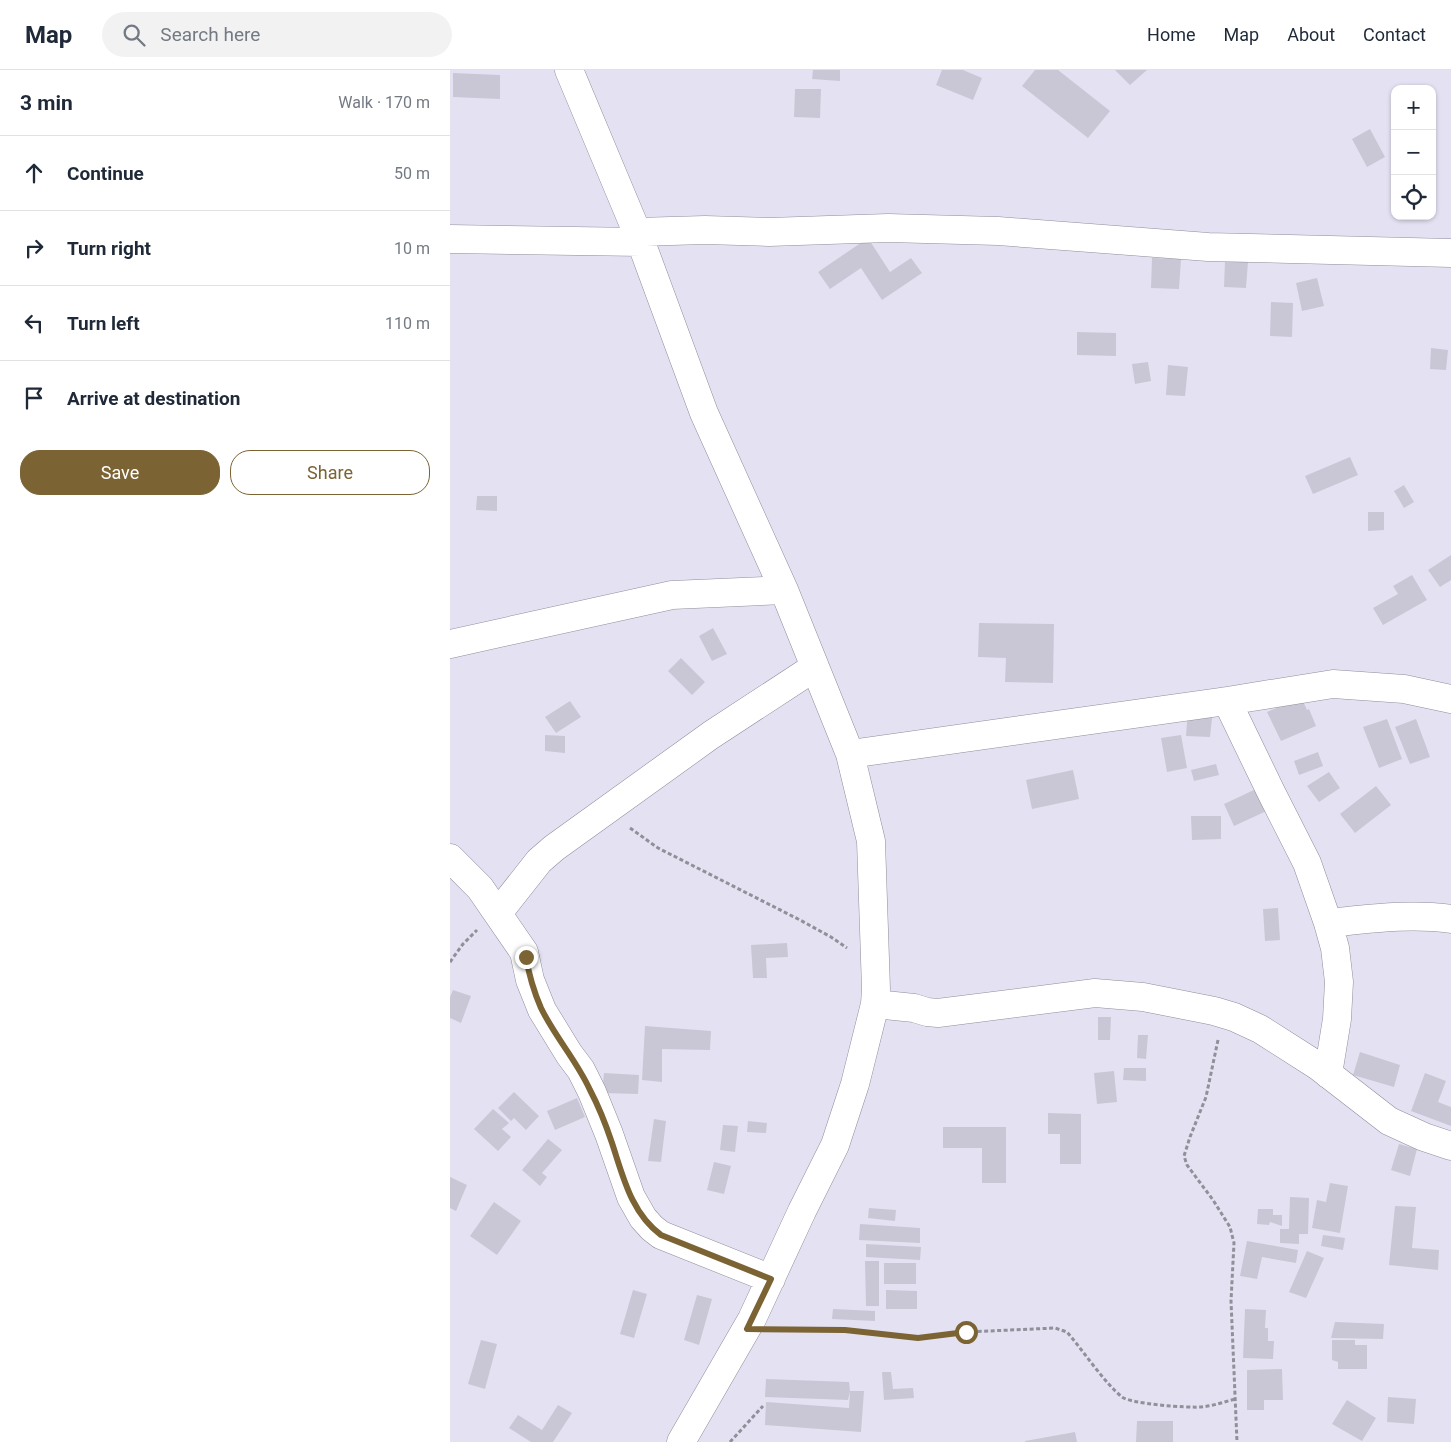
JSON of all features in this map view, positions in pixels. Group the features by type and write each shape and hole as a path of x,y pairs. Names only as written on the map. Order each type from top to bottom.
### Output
{"street":[{"path":"569,70 639,237 704,413 784,590 816,667 850,754 871,841 876,969 875,1004 855,1084 834,1145 747,1329 681,1442"},
{"path":"450,240 639,237 705,230 769,232 888,228 998,231 1208,247 1451,253"},
{"path":"450,644 672,595 784,590"},
{"path":"498,913 539,861 554,848 711,735 816,667"},
{"path":"850,754 1227,702 1333,684 1404,689 1451,699"},
{"path":"1227,702 1307,863 1335,948 1340,982 1337,1019 1328,1074"},
{"path":"450,858 480,888 524,952 530,980 542,1010 592,1092 609,1134 626,1185 643,1218 661,1235 771,1279"},
{"path":"1328,923 1391,917 1439,917 1451,919"},
{"path":"875,1004 914,1008 938,1013 1095,994 1142,997 1224,1014 1260,1028 1318,1066 1389,1121 1424,1137 1451,1146"}],"path":[{"path":"607,811 658,848 823,933 876,969"},
{"path":"450,962 473,933 498,913"},
{"path":"1224,1014 1206,1097 1184,1156 1187,1165 1213,1200 1230,1227 1233,1236 1232,1301 1237,1442"},
{"path":"747,1329 845,1330 918,1338 966,1332 1055,1328 1067,1332 1111,1386 1127,1400 1200,1407 1235,1399"},
{"path":"730,1442 763,1406"}],"building":[{"path":"813,70 840,70 840,81 812,79"},
{"path":"942,70 963,70 982,78 973,100 936,85"},
{"path":"1035,70 1058,70 1110,111 1088,138 1022,86"},
{"path":"1115,70 1147,70 1130,85"},
{"path":"453,73 500,75 500,99 453,97"},
{"path":"795,89 821,89 820,118 794,117"},
{"path":"1370,129 1385,157 1367,167 1352,139"},
{"path":"868,238 890,272 911,258 922,273 882,300 861,268 830,289 818,272"},
{"path":"1152,258 1181,259 1179,289 1151,288"},
{"path":"1225,261 1248,262 1246,288 1224,287"},
{"path":"1317,278 1324,306 1302,311 1296,283"},
{"path":"1271,302 1293,303 1292,337 1270,336"},
{"path":"1077,332 1116,333 1116,356 1077,355"},
{"path":"1431,348 1448,350 1446,370 1430,369"},
{"path":"1148,362 1151,381 1135,384 1132,364"},
{"path":"1168,365 1188,367 1185,396 1166,395"},
{"path":"1350,457 1358,475 1313,494 1305,476"},
{"path":"1404,485 1414,502 1404,508 1394,491"},
{"path":"477,496 497,496 497,511 476,510"},
{"path":"1368,512 1384,512 1384,530 1368,531"},
{"path":"1451,555 1451,580 1440,587 1428,570"},
{"path":"1412,575 1427,600 1383,625 1373,608 1398,594 1393,586"},
{"path":"979,623 1054,624 1053,683 1005,682 1006,658 978,657"},
{"path":"713,628 727,654 712,661 699,636"},
{"path":"681,658 705,682 692,695 668,671"},
{"path":"1301,697 1307,710 1309,709 1316,726 1281,741 1267,712"},
{"path":"570,701 581,717 556,733 545,717"},
{"path":"1188,707 1213,709 1210,737 1186,736"},
{"path":"1387,719 1402,759 1379,768 1363,727"},
{"path":"1416,719 1430,757 1410,764 1395,727"},
{"path":"545,735 565,736 565,753 545,751"},
{"path":"1181,735 1187,768 1167,772 1161,738"},
{"path":"1318,752 1323,766 1299,775 1294,761"},
{"path":"1216,764 1219,775 1194,781 1191,770"},
{"path":"1073,770 1079,799 1032,809 1026,780"},
{"path":"1329,772 1340,788 1319,802 1307,786"},
{"path":"1273,781 1284,803 1234,826 1224,804"},
{"path":"1376,786 1391,805 1355,833 1340,814"},
{"path":"1191,816 1221,816 1221,839 1192,840"},
{"path":"1278,908 1280,940 1265,941 1263,909"},
{"path":"787,943 788,957 766,958 767,978 753,978 751,945"},
{"path":"453,990 471,996 461,1023 450,1018 450,997"},
{"path":"1098,1017 1111,1017 1110,1040 1098,1040"},
{"path":"645,1026 711,1031 710,1050 662,1049 662,1082 642,1080"},
{"path":"1138,1035 1148,1035 1146,1059 1137,1058"},
{"path":"1360,1052 1400,1065 1394,1087 1353,1075"},
{"path":"1124,1068 1146,1068 1146,1081 1123,1080"},
{"path":"1114,1071 1117,1102 1097,1104 1094,1073"},
{"path":"604,1073 639,1075 638,1094 602,1093"},
{"path":"1425,1073 1446,1081 1438,1102 1451,1107 1451,1126 1411,1111"},
{"path":"514,1092 539,1116 526,1130 514,1118 511,1121 498,1108"},
{"path":"577,1098 585,1117 555,1130 547,1111"},
{"path":"493,1109 509,1123 502,1129 511,1137 498,1151 474,1129"},
{"path":"1048,1113 1081,1114 1081,1164 1060,1164 1060,1134 1048,1134"},
{"path":"654,1119 666,1121 661,1162 648,1161"},
{"path":"748,1121 767,1123 766,1133 747,1132"},
{"path":"723,1125 738,1126 735,1152 720,1150"},
{"path":"943,1127 1006,1127 1006,1183 982,1183 982,1148 943,1148"},
{"path":"548,1139 562,1150 542,1173 547,1177 540,1186 522,1170"},
{"path":"1399,1144 1417,1149 1410,1176 1391,1170"},
{"path":"714,1162 731,1166 724,1194 707,1190"},
{"path":"450,1177 467,1185 456,1211 450,1208"},
{"path":"1330,1183 1348,1186 1340,1233 1312,1228 1317,1200 1326,1202"},
{"path":"1290,1197 1309,1198 1308,1234 1299,1234 1299,1244 1280,1243 1280,1229 1289,1229"},
{"path":"494,1202 521,1221 497,1255 470,1236"},
{"path":"1395,1206 1416,1207 1412,1248 1439,1250 1438,1270 1389,1265"},
{"path":"869,1208 896,1210 895,1221 868,1218"},
{"path":"1258,1209 1273,1209 1273,1215 1282,1215 1282,1226 1270,1222 1269,1225 1257,1224"},
{"path":"860,1224 920,1228 920,1243 859,1240"},
{"path":"1323,1235 1345,1238 1343,1250 1321,1246"},
{"path":"1247,1241 1298,1250 1296,1263 1262,1257 1257,1279 1240,1276"},
{"path":"866,1244 921,1247 920,1260 866,1257"},
{"path":"1307,1251 1324,1258 1306,1298 1289,1292"},
{"path":"865,1261 879,1261 879,1306 866,1306"},
{"path":"884,1263 916,1263 916,1284 884,1284"},
{"path":"633,1290 647,1294 634,1338 620,1334"},
{"path":"886,1290 917,1291 917,1309 886,1309"},
{"path":"697,1295 712,1299 699,1345 684,1340"},
{"path":"833,1309 875,1311 875,1321 832,1319"},
{"path":"1245,1309 1266,1310 1265,1328 1268,1328 1268,1341 1274,1341 1273,1359 1243,1358"},
{"path":"1335,1322 1384,1324 1383,1339 1331,1338"},
{"path":"481,1340 497,1344 485,1389 468,1384"},
{"path":"1332,1340 1355,1340 1355,1345 1367,1345 1367,1369 1338,1369 1338,1362 1332,1360"},
{"path":"1282,1369 1283,1400 1264,1400 1264,1410 1247,1410 1247,1370"},
{"path":"882,1372 891,1372 893,1389 913,1388 914,1398 884,1400"},
{"path":"766,1379 849,1382 850,1391 848,1400 765,1397"},
{"path":"850,1391 864,1391 861,1432 765,1425 766,1402 849,1408"},
{"path":"1388,1397 1416,1399 1414,1424 1387,1422"},
{"path":"1347,1400 1376,1418 1362,1441 1332,1424"},
{"path":"558,1405 572,1413 553,1442 531,1442 509,1428 518,1415 542,1430"},
{"path":"1137,1421 1173,1421 1173,1442 1136,1442"},
{"path":"1075,1432 1077,1442 1025,1442 1025,1441"}],"route":[{"path":"526,957 530,980 542,1010 592,1092 609,1134 626,1185 643,1218 661,1235 771,1279 747,1329 845,1330 918,1338 966,1332"}]}
